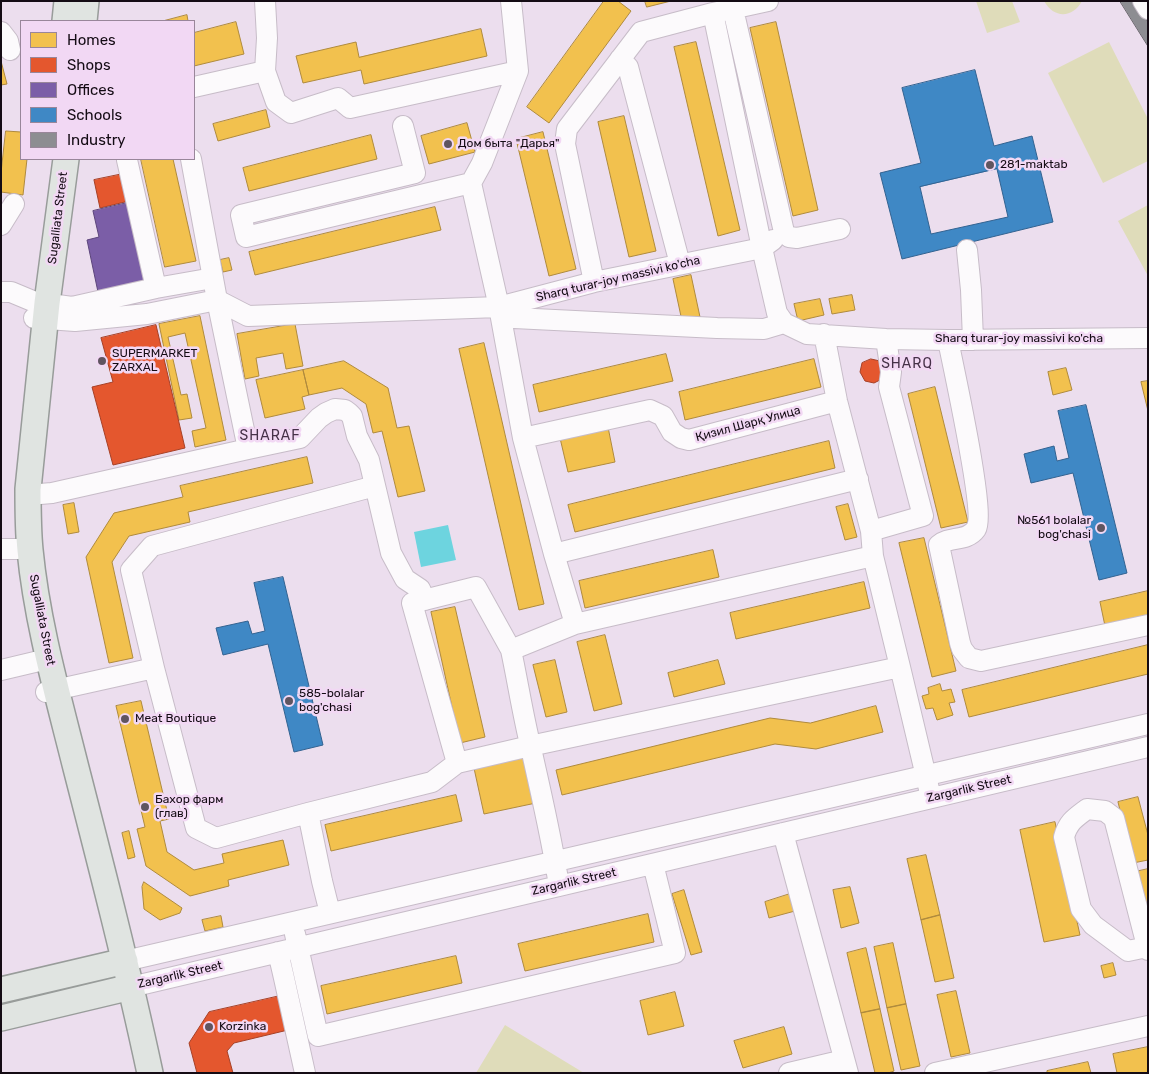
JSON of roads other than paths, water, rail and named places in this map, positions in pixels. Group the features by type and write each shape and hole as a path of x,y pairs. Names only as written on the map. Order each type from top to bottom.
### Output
{"main road":[{"path":"65,20 67,1"},
{"path":"84,20 86,1"},
{"name":"Sugalliata Street","path":"50,160 28,495 28,528 32,568 51,690"},
{"name":"Sugalliata Street","path":"66,160 41,310 10,549 25,590 38,654 51,690 124,989 150,1073"},
{"name":"Zargarlik Street","path":"1,990 118,963"},
{"name":"Sugalliata Street","path":"124,989 135,1073"},
{"name":"Zargarlik Street","path":"1,1018 124,989"}],"street":[{"path":"265,1 267,38 264,70 276,102 291,113 338,98 350,108 518,71"},
{"path":"511,1 518,71 482,163 471,183 499,307 523,438 575,624"},
{"path":"594,282 565,144 567,130 641,32 768,1"},
{"path":"1143,1 1148,9"},
{"path":"733,9 784,232 789,237 797,238 840,229"},
{"path":"499,307 514,318 764,329 784,323 777,312 762,248 713,13"},
{"path":"1,32 8,41 10,50"},
{"path":"620,59 628,67 680,264"},
{"path":"195,87 264,70"},
{"path":"403,126 415,173 241,215 246,236 471,183"},
{"path":"127,160 156,288"},
{"path":"191,160 217,300 248,449"},
{"path":"1,225 14,204"},
{"path":"762,248 784,232"},
{"name":"Sharq turar-joy massivi ko'cha","path":"217,300 248,316 499,307 594,282 762,248"},
{"path":"967,250 973,340"},
{"path":"41,310 72,307 156,288 213,278"},
{"path":"1,292 11,292 41,310 70,321 147,314 217,300"},
{"name":"Sharq turar-joy massivi ko'cha","path":"784,323 807,334 886,339 1148,338"},
{"path":"824,334 837,401 871,532 873,556 931,798"},
{"path":"871,532 922,516 888,387 891,372 886,339"},
{"path":"948,340 969,447 979,517 977,528 969,535 938,545 958,637 965,654 969,658 981,661 1148,625"},
{"name":"Қизил Шарқ Улица","path":"523,438 650,410 663,416 672,432 681,438 689,440 837,401"},
{"path":"28,495 52,493 300,438 318,418 326,413 335,409 345,410 352,416 357,436 369,460 392,553 405,580 420,589 425,600"},
{"path":"554,554 858,479"},
{"path":"375,486 152,546 131,570 154,668 196,828 216,838 432,782 457,763 900,667"},
{"path":"511,650 575,624 873,556"},
{"path":"457,763 412,603 476,587 511,650 530,746 543,797 559,886"},
{"path":"1,656 38,654"},
{"path":"1,670 38,654"},
{"path":"51,690 154,668"},
{"name":"Zargarlik Street","path":"118,963 1148,724"},
{"name":"Zargarlik Street","path":"124,989 1148,747"},
{"path":"1088,810 1105,811 1114,818 1147,949 1128,950 1093,925 1081,909 1064,837 1067,827 1075,818 1088,810"},
{"path":"308,813 330,913"},
{"path":"783,833 846,1066 789,1073"},
{"path":"292,922 318,1036 675,953 654,864"},
{"path":"278,952 305,1073"},
{"path":"934,1073 1148,1026"}],"water":[{"path":"448,525 456,560 421,567 414,532"}],"place":[{"name":"Дом быта \"Дарья\"","path":"448,144"},
{"name":"281-maktab","path":"990,165"},
{"name":"SUPERMARKET ZARXAL","path":"102,361"},
{"name":"№561 bolalar bog'chasi","path":"1101,528"},
{"name":"585-bolalar bog'chasi","path":"289,701"},
{"name":"Meat Boutique","path":"125,719"},
{"name":"Бахор фарм (глав)","path":"145,807"},
{"name":"Korzinka","path":"209,1027"}],"district":[{"name":"SHARQ","path":"907,364"},
{"name":"SHARAF","path":"270,436"}]}
